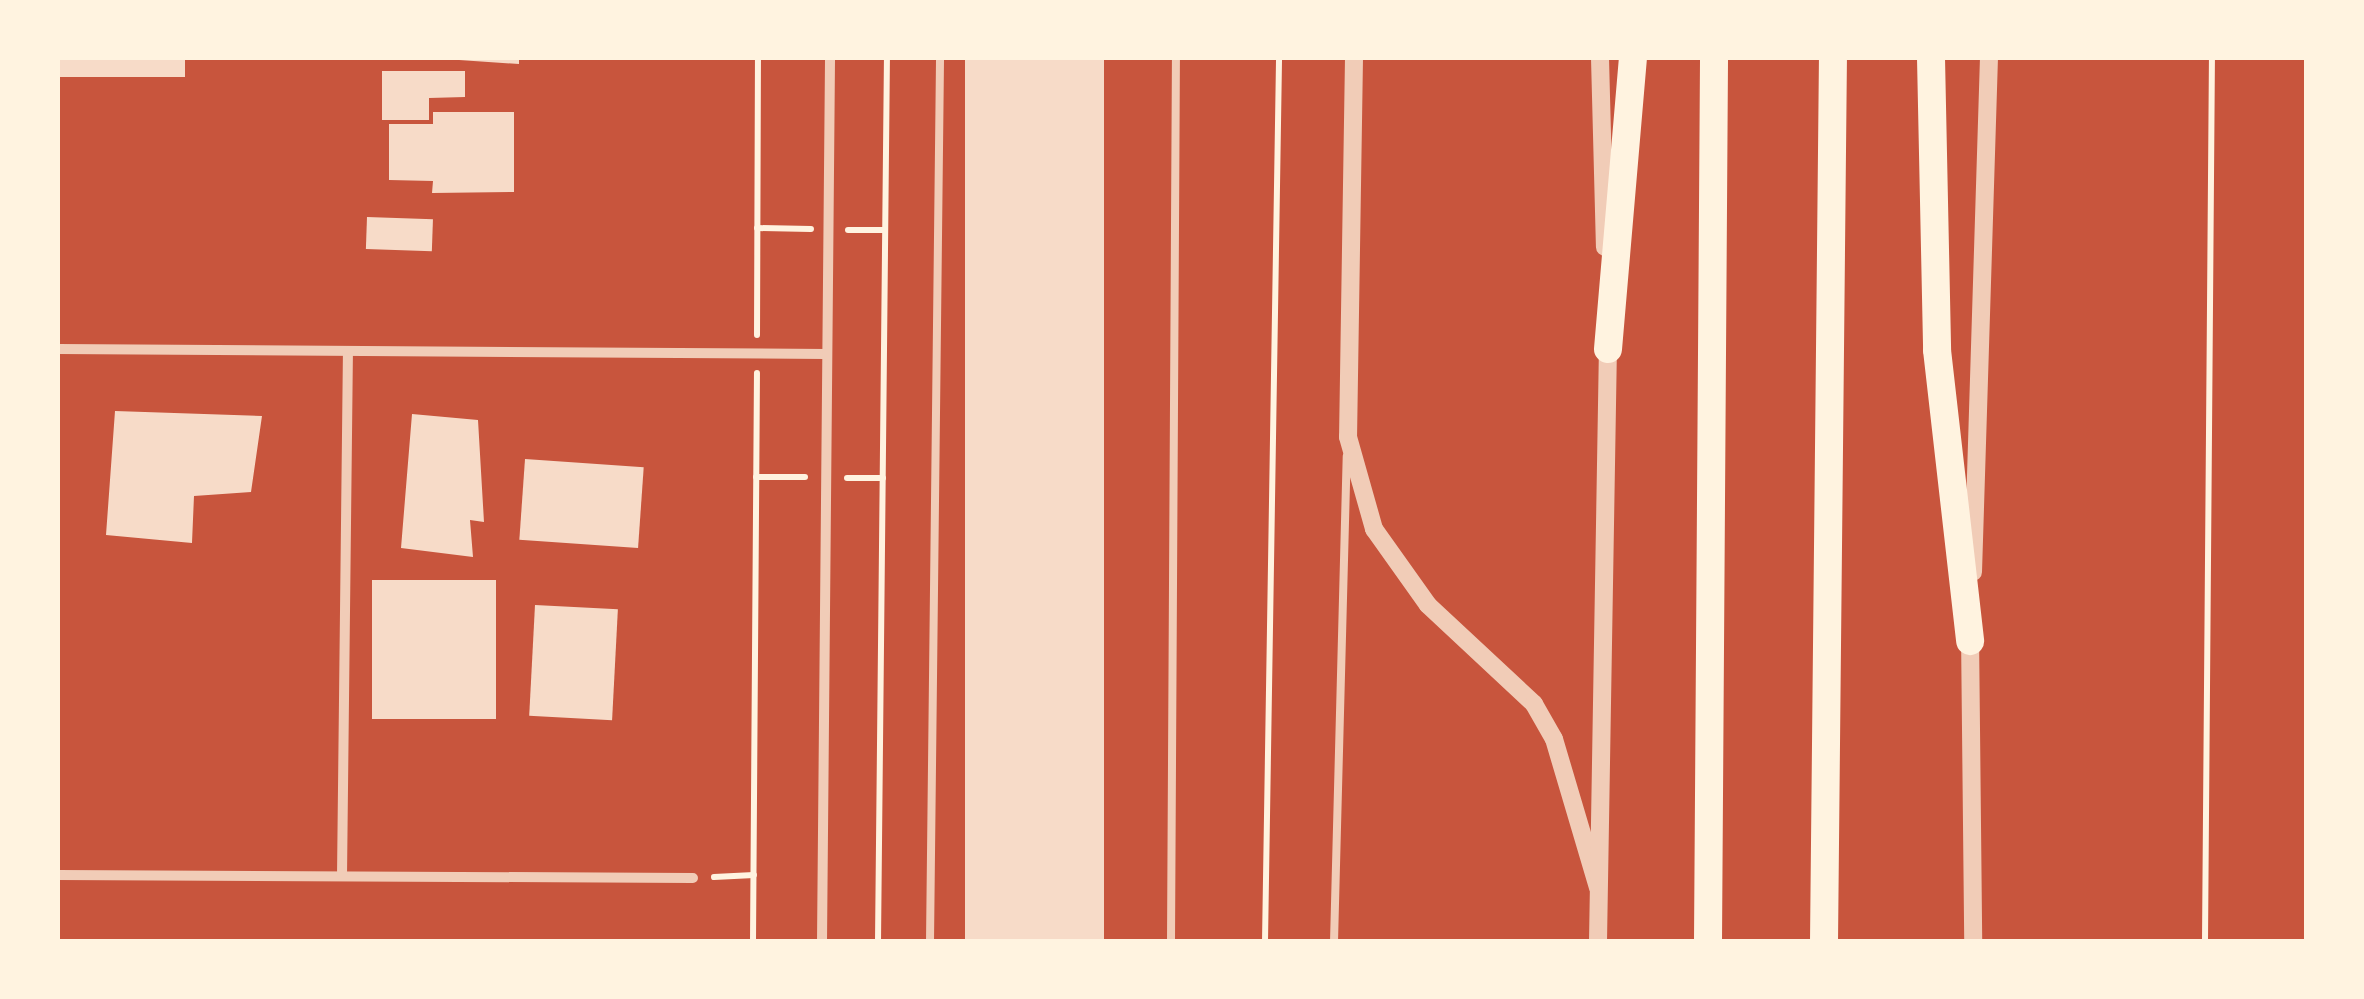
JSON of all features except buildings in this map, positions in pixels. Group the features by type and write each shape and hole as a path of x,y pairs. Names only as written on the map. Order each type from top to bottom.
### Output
{"highway":[{"path":"1608,349 1633,58"},
{"path":"1708,942 1714,58"},
{"path":"1824,942 1833,58"},
{"path":"1931,58 1937,350 1970,641"}],"street":[{"path":"822,942 830,58"},
{"path":"1354,58 1348,437 1374,529 1428,606 1508,670 1554,739 1598,888"},
{"path":"1598,942 1608,349 1600,58"},
{"path":"1974,942 1970,641 1989,58"},
{"path":"58,349 826,354"},
{"path":"342,876 348,351"},
{"path":"58,875 693,878"}],"lane":[{"path":"930,942 940,58"},
{"path":"1171,942 1176,58"},
{"path":"1334,942 1348,437"}],"path":[{"path":"754,942 758,58"},
{"path":"878,942 887,58"},
{"path":"1265,942 1279,58"},
{"path":"2206,942 2212,58"},
{"path":"693,878 754,875"}]}
